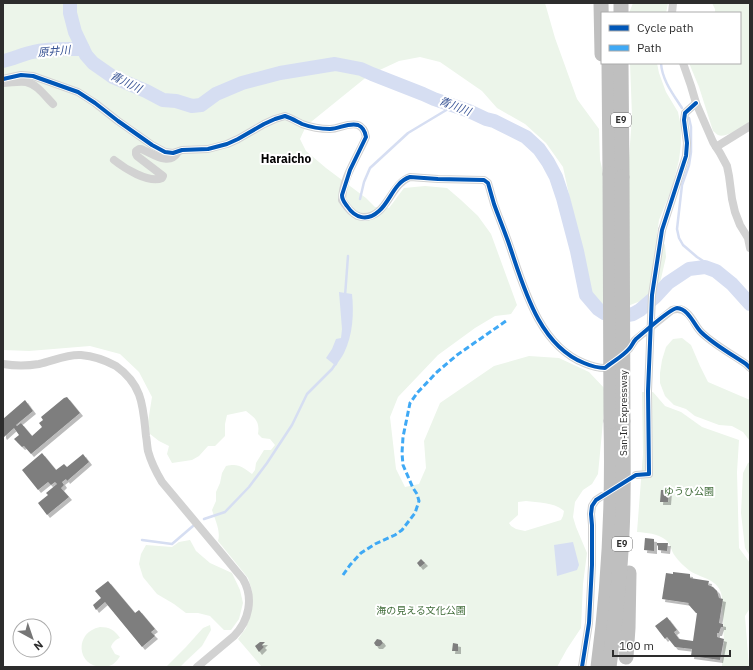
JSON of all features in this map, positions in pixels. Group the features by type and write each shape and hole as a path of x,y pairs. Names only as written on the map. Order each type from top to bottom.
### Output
{"highway":[{"path":"603,64 609,125"},
{"name":"San-In Expressway","path":"609,64 609,125 616,176"},
{"name":"San-In Expressway","path":"609,667 619,580 624,490 619,424 616,176 621,64"},
{"path":"619,424 628,495 630,544 626,657"},
{"name":"San-In Expressway","path":"598,667 608,570 612,457 619,424"},
{"path":"589,667 594,645 604,615"}],"street":[{"path":"682,64 712,142 727,166 735,212 740,225 748,238 750,248"},
{"path":"3,79 21,75 33,76 78,92 152,145 165,152 173,153 182,150 208,149 227,144 281,116 285,116 303,124 323,128 336,128 356,124 362,127 366,137 350,170 342,196 342,200 353,214 365,217 372,216 379,211 396,188 406,178 484,180 488,183 530,304 546,331 567,354 596,368 605,368 629,349 635,340 650,327 672,310 677,308 687,313 701,331 710,339 750,368"},
{"path":"3,83 27,82 37,88 53,104"},
{"path":"636,475 649,474 648,391 652,295 662,230 686,156 687,143 684,120 686,113 696,103"},
{"path":"716,147 750,126"},
{"path":"114,160 134,172 160,180 163,176 137,156 136,151 139,149 165,160 175,157 178,152"},
{"path":"3,364 10,366 29,366 71,355 91,356 109,362 136,387 143,405 148,450 157,474 162,482 243,579 248,592 248,612 239,630 197,667"},
{"path":"582,667 589,623 592,572 592,524 590,514 592,506 596,500 602,496"}],"green space":[{"name":"海の見える文化公園","path":"3,3 545,3 555,38 577,99 599,129 600,160 604,176 628,172 632,116 630,64 657,64 666,92 678,112 681,127 679,160 672,188 659,220 657,234 665,245 666,257 660,283 646,299 617,310 605,309 589,294 587,277 563,167 546,143 525,124 497,108 482,91 440,62 420,57 399,61 369,75 306,126 300,139 306,151 366,198 375,207 389,208 404,188 425,186 447,188 478,216 491,234 517,305 511,314 495,316 475,328 438,355 398,397 390,417 396,469 405,487 419,484 426,468 424,441 440,403 494,366 529,356 559,358 589,372 606,390 598,474 592,484 583,490 575,502 573,517 587,553 583,584 581,628 557,667 262,667 238,639 246,628 250,614 252,590 248,578 218,541 218,529 212,510 216,501 216,492 222,473 226,466 237,465 252,474 255,470 256,463 264,450 271,450 275,445 270,439 262,438 258,434 257,423 246,411 227,415 225,436 215,446 208,446 199,456 192,460 172,463 167,454 169,446 150,434 148,422 152,397 139,372 120,354 90,346 29,351 3,350","holes":["526,501 551,504 564,511 561,520 525,531 511,526 509,523 518,515 518,502"]},
{"path":"633,3 668,3 666,12 629,12"},
{"path":"712,3 750,3 750,122 734,132 721,136 713,131 699,87 689,64 741,64 741,12 715,12"},
{"path":"682,338 691,345 708,382 750,400 750,441 743,432 732,426 719,425 695,416 686,409 674,405 665,396 660,383 662,360 666,347 673,339"},
{"name":"ゆうひ公園","path":"642,392 653,392 665,406 681,412 702,427 739,440 737,472 739,548 750,563 750,608 745,616 749,667 722,667 724,642 722,597 718,586 710,580 695,574 684,566 674,554 668,542 663,538 652,534 637,532 643,454"},
{"path":"750,462 750,556 745,548 741,513 743,473"},
{"path":"190,540 196,551 210,563 232,573 240,590 243,603 239,619 231,630 224,630 210,616 198,613 186,613 157,594 143,577 139,564 141,554 146,545 172,547 179,542"},
{"path":"210,625 211,630 202,646 180,667 166,667 203,628"},
{"path":"100,627 112,630 120,638 114,641 111,647 115,654 120,656 117,661 106,667 94,665 87,661 83,656 82,642 86,635 92,630"}],"water":[{"path":"339,292 352,294 353,316 347,346 336,366 326,358 336,339 341,338 342,329"},
{"path":"573,542 579,565 577,570 557,576 554,545"}],"building":[{"path":"67,397 80,413 31,454 24,446 22,447 14,439 19,435 14,428 4,437 3,419 25,400 33,411 16,425 17,426 21,423 32,436 42,427 39,423 43,420 41,417"},
{"path":"42,453 56,470 64,464 67,467 83,454 89,462 67,481 66,479 62,482 64,485 61,488 69,497 47,515 38,503 48,495 46,493 57,484 55,482 51,485 48,482 38,490 22,470"},
{"path":"661,490 669,490 668,502 660,502"},
{"path":"645,538 654,539 654,551 644,550"},
{"path":"657,543 668,543 667,551 658,550"},
{"path":"421,559 425,563 420,567 417,563"},
{"path":"673,572 690,574 690,578 709,581 708,585 717,591 719,598 723,599 719,623 723,624 723,627 721,627 719,633 717,633 717,637 724,639 720,660 691,656 692,649 675,647 667,637 665,639 655,626 667,617 677,630 674,632 679,639 693,641 697,613 688,604 689,603 662,599 666,573 673,574"},
{"path":"108,581 135,613 139,610 155,629 151,632 155,636 142,647 105,602 96,610 93,605 101,598 95,591"},
{"path":"377,639 381,640 383,643 380,646 376,646 374,643"},
{"path":"260,642 265,642 262,645 264,647 259,652 255,646"},
{"path":"453,643 458,644 458,651 452,651"}],"waterway":[{"name":"青川川","path":"70,3 70,13 75,32 86,55 93,63 113,77 163,100 176,101 192,106 201,105 216,94 242,83 280,73 335,64 361,69 434,99 494,121 526,137 539,149 556,177 577,251 586,295 598,309 604,313 617,317 633,314 655,297 668,283 689,269 705,267 716,271 732,284 750,304"},
{"name":"原井川","path":"3,61 45,50 83,49"},
{"path":"661,64 663,75 682,108"},
{"path":"360,199 364,182 370,168 408,133 453,106"},
{"path":"689,118 691,127 691,152 689,165 682,185 677,229 679,238 683,245 716,271"},
{"path":"345,296 348,256"},
{"path":"204,519 225,512 249,487 292,425 307,394 336,363"},
{"path":"142,540 172,544 193,526"}],"marked path":[{"path":"343,575 361,553 402,530 415,513 419,501 403,465 402,453 403,437 410,403 437,372 457,355 506,321"}],"cycle path":[{"path":"3,79 21,75 33,76 78,92 152,145 165,152 173,153 182,150 208,149 227,144 264,124 285,116 302,124 319,128 330,129 351,124 358,125 364,130 366,137 350,170 342,195 343,201 350,210 357,216 370,217 383,207 400,183 410,177 484,180 488,183 521,280 535,314 555,343 568,355 589,365 605,368 626,352 636,339 650,327 669,312 677,308 685,311 698,329 706,336 750,368"},
{"path":"582,667 589,623 592,565 592,506 596,500 636,475 649,474 648,391 652,295 662,230 686,156 687,143 684,120 685,113 696,103"}],"district":[{"name":"Haraicho","path":"286,159"}]}
